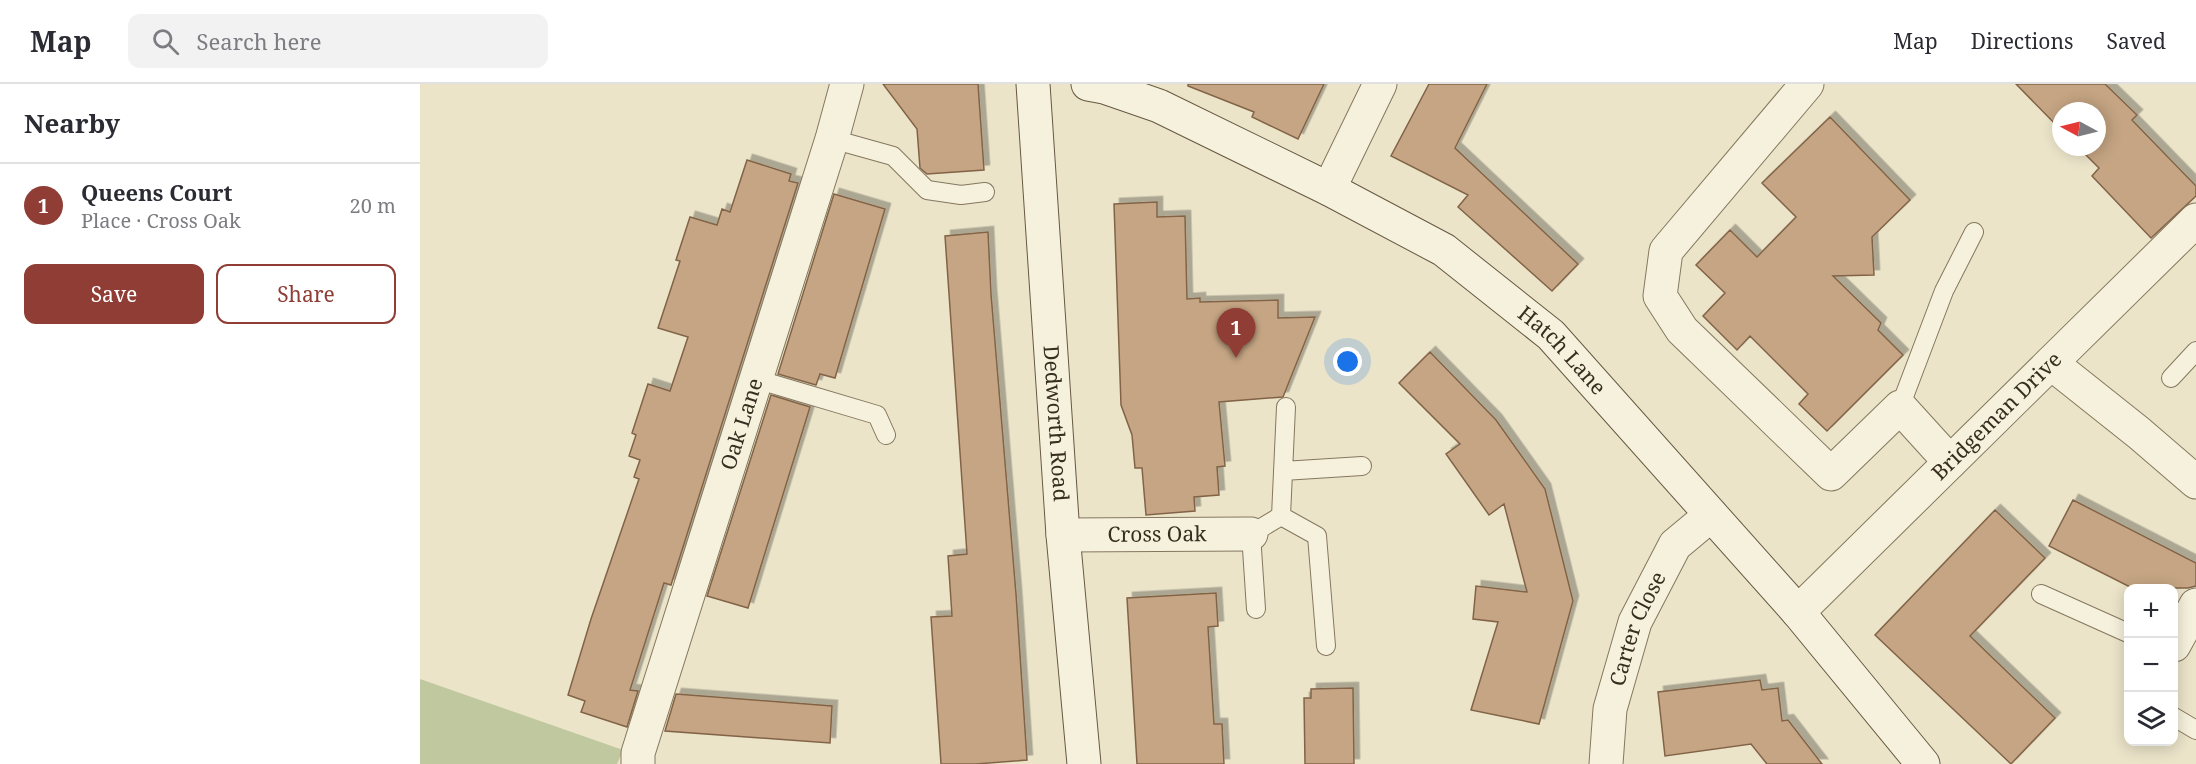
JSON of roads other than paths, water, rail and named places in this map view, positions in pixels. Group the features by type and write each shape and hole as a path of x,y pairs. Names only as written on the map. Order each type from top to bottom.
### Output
{"street":[{"name":"Oak Lane","path":"638,764 638,753 832,139 847,84"},
{"path":"1329,189 1380,84"},
{"path":"1807,84 1666,251 1660,296 1682,330 1831,474 1900,407 1950,462"},
{"name":"Dedworth Road","path":"1037,85 1063,535 1084,764"},
{"name":"Hatch Lane","path":"1104,86 1159,106 1329,189 1444,250 1551,335 1798,612 1923,764"},
{"name":"Bridgeman Drive","path":"1798,612 2196,220"},
{"path":"2051,363 2196,482"},
{"name":"Carter Close","path":"1606,764 1610,709 1635,622 1675,545 1711,515"},
{"name":"Cross Oak","path":"1063,535 1251,534"},
{"path":"2178,638 2196,605"}],"lane":[{"path":"832,139 892,156 927,190 961,195 986,192"},
{"path":"1900,407 1944,291 1974,231"},
{"path":"2171,378 2196,351"},
{"path":"756,379 877,415 886,435"},
{"path":"1281,516 1286,407"},
{"path":"1283,471 1362,466"},
{"path":"1256,609 1251,534 1281,516"},
{"path":"1281,516 1317,536 1326,646"},
{"path":"2041,594 2124,631"},
{"path":"2178,719 2196,730"}],"place":[{"name":"Queens Court","path":"1236,358"}]}
